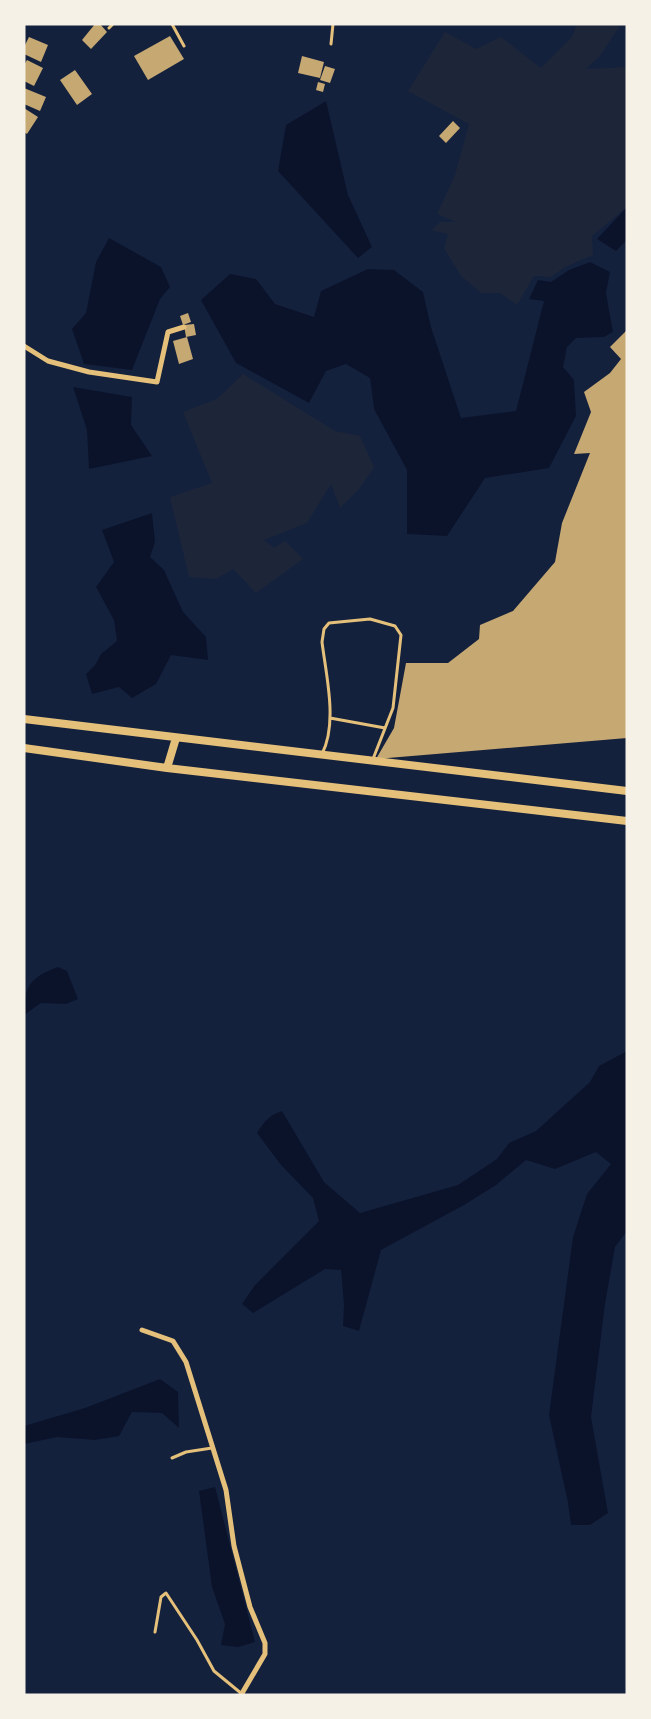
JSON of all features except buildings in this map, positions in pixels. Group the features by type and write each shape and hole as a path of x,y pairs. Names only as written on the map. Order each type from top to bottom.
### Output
{"main road":[{"path":"24,719 627,791"},
{"path":"167,768 176,738"},
{"path":"24,748 167,768 627,820"}],"street":[{"path":"24,346 48,361 89,372 156,382 168,332 184,327"},
{"path":"142,1330 173,1341 186,1362 226,1490 234,1546 250,1607 265,1643 265,1654 242,1694"}],"lane":[{"path":"110,28 113,24"},
{"path":"172,24 184,46"},
{"path":"331,44 333,24"},
{"path":"322,755 328,742 330,718 322,642 324,630 329,622 370,619 395,626 401,635 393,708 373,761"},
{"path":"330,718 385,728"},
{"path":"172,1458 186,1452 214,1448"},
{"path":"155,1632 161,1597 166,1593 214,1671 242,1694"}],"shaded area":[{"path":"577,24 621,24 600,56 586,69 627,67 627,207 592,236 593,255 565,267 551,277 534,276 517,305 500,293 481,293 461,276 444,248 448,234 432,230 440,222 456,222 437,214 455,175 469,124 408,91 445,32 476,49 501,37 541,68 572,37"},
{"path":"326,101 348,195 372,247 358,258 278,171 286,125"},
{"path":"627,207 627,240 616,251 597,239"},
{"path":"109,238 161,267 170,287 160,299 132,370 84,364 72,329 86,313 96,262"},
{"path":"590,262 610,272 606,293 613,332 604,337 576,338 567,347 563,367 574,380 576,416 549,468 485,478 447,536 407,534 407,470 374,409 370,378 346,364 326,371 309,403 236,363 201,300 230,274 256,279 275,304 314,317 321,291 368,269 394,270 423,292 431,327 461,418 516,411 544,301 529,299 538,280 551,282 569,270"},
{"path":"243,374 335,431 360,436 374,467 360,488 340,508 331,484 307,523 264,540 274,548 285,541 303,559 256,593 233,569 216,579 189,577 170,497 212,483 183,412 217,399"},
{"path":"73,387 132,397 131,425 152,456 89,469 87,430"},
{"path":"152,513 155,542 150,557 164,570 183,612 206,637 208,660 171,655 156,684 132,698 119,687 92,694 86,674 101,654 117,641 114,620 96,587 114,562 102,530"},
{"path":"58,967 67,971 78,999 66,1004 41,1003 24,1015 26,996 31,984 41,975"},
{"path":"627,1051 627,1231 615,1247 605,1304 591,1417 608,1513 590,1525 571,1525 549,1415 573,1237 587,1194 611,1164 596,1152 555,1169 526,1160 496,1185 464,1205 381,1250 359,1331 343,1326 341,1270 325,1269 253,1313 242,1304 255,1285 319,1221 313,1198 281,1165 257,1133 267,1119 282,1111 324,1182 360,1213 458,1185 497,1159 509,1143 536,1131 590,1082 599,1066"},
{"path":"160,1379 178,1392 179,1428 162,1413 132,1412 119,1436 95,1440 57,1437 24,1444 24,1426 85,1408"},
{"path":"215,1487 255,1642 238,1647 221,1645 225,1624 212,1587 199,1491"}]}
